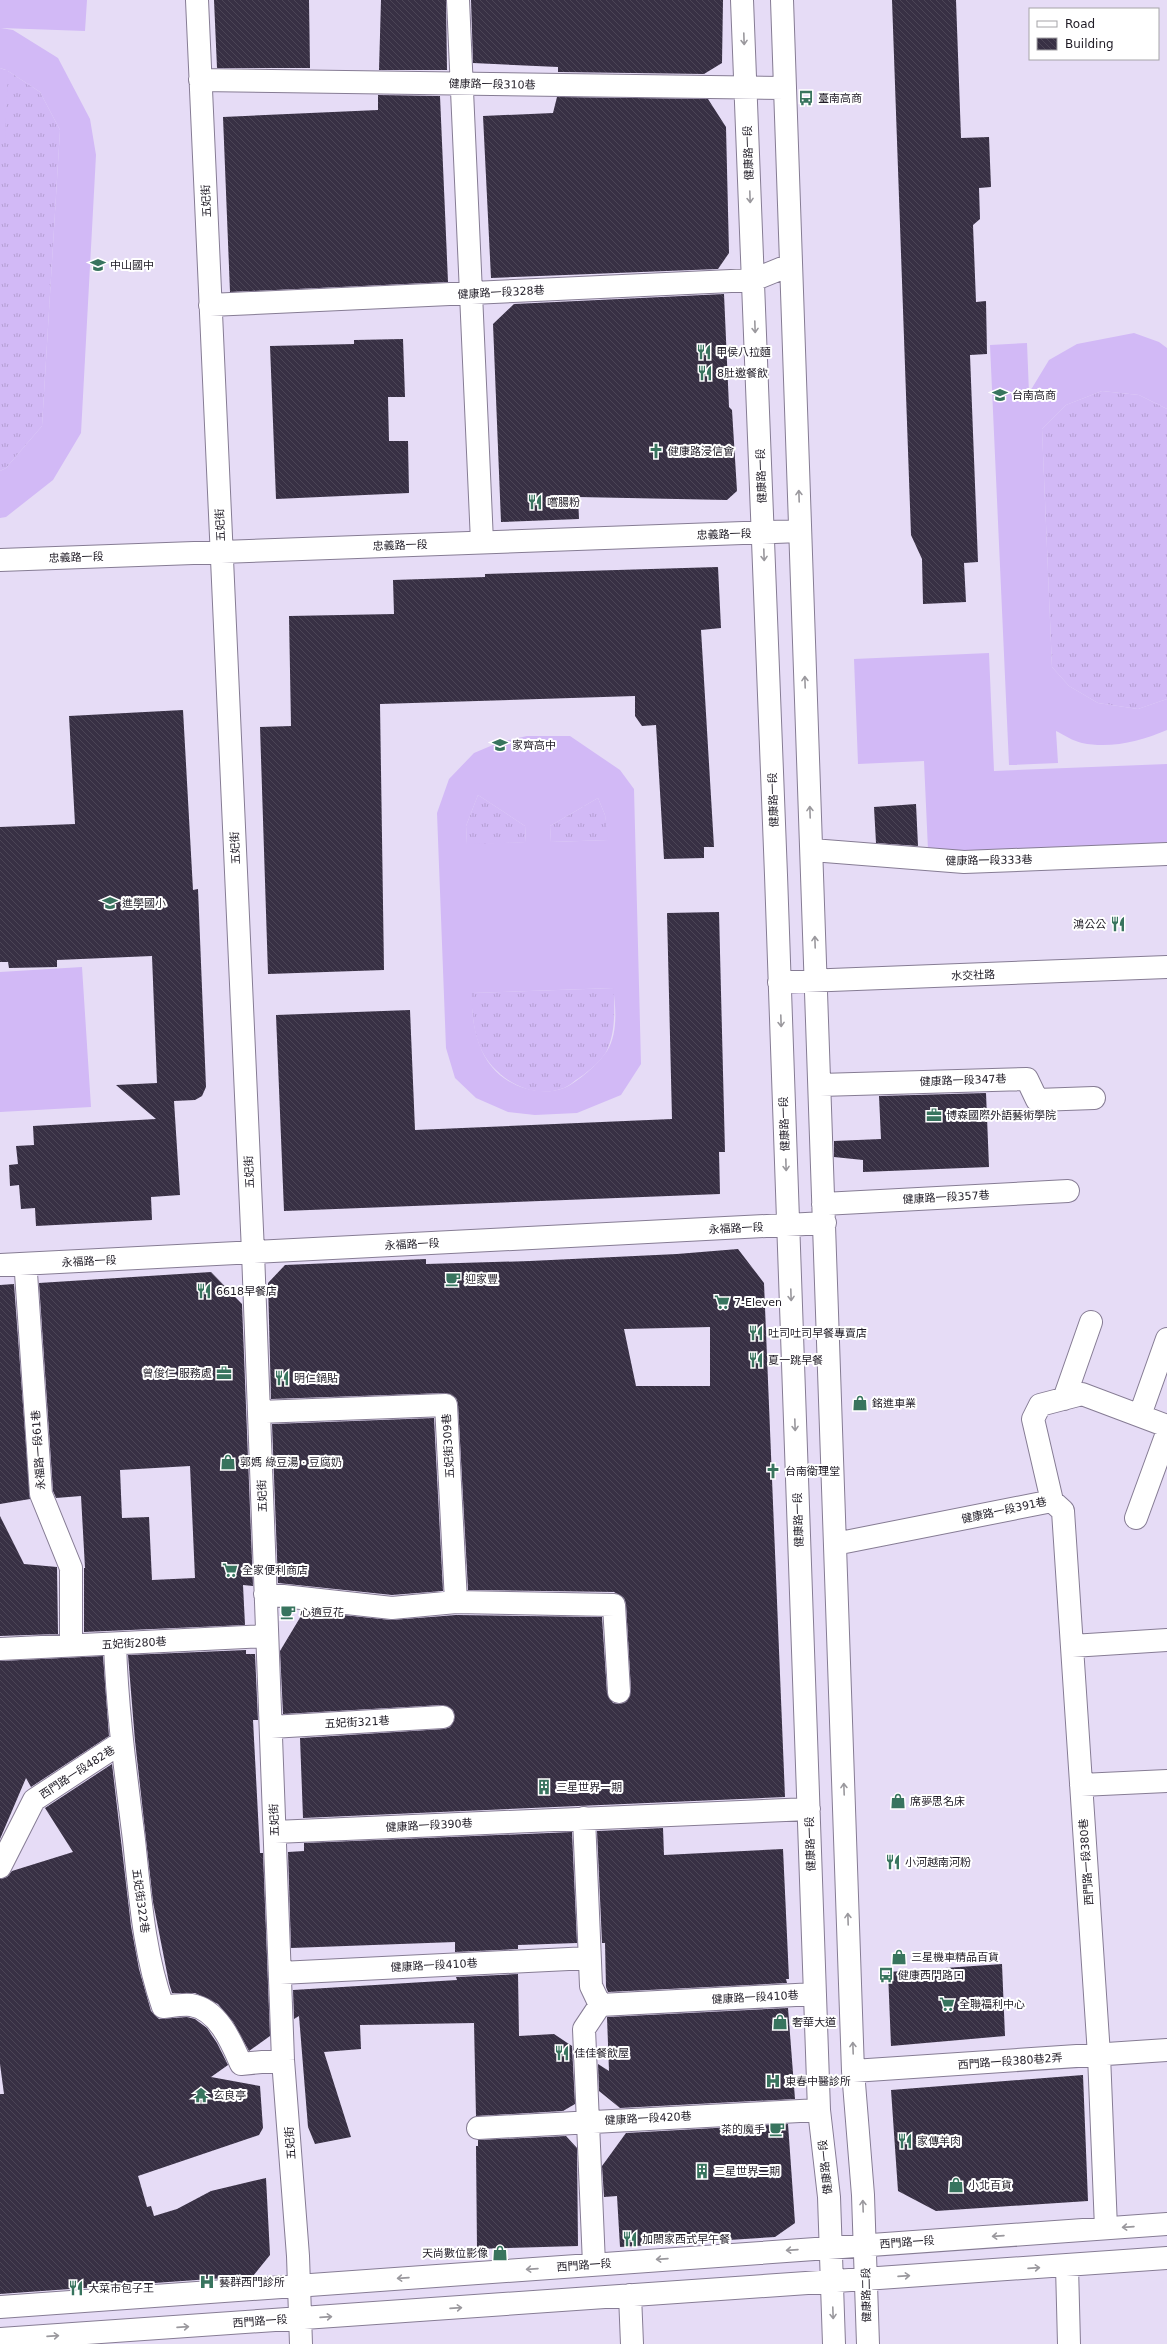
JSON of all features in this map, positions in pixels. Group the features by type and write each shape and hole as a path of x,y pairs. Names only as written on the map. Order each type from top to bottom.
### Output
{"street":[{"name":"五妃街","path":"197,0 253,1252 283,2060 299,2285 301,2344"},
{"path":"458,0 482,542"},
{"name":"健康路一段","path":"742,0 763,532 819,2110 828,2197 831,2248"},
{"path":"782,0 853,2071 865,2245"},
{"name":"健康路一段310巷","path":"200,80 784,88"},
{"name":"健康路一段328巷","path":"210,305 753,280 790,266"},
{"name":"忠義路一段","path":"0,560 800,531"},
{"name":"健康路一段333巷","path":"812,850 964,862 1167,854"},
{"name":"水交社路","path":"779,982 1167,967"},
{"name":"健康路一段347巷","path":"820,1085 1027,1079 1037,1100 1094,1098"},
{"name":"健康路一段357巷","path":"824,1213 1068,1191"},
{"name":"永福路一段","path":"0,1265 788,1225 824,1213"},
{"name":"永福路一段61巷","path":"26,1273 41,1494 71,1568 71,1645"},
{"path":"1064,1399 1091,1322"},
{"path":"1140,1415 1167,1339"},
{"name":"健康路一段391巷","path":"835,1544 1052,1501 1032,1419 1040,1405 1082,1394 1167,1426"},
{"name":"五妃街309巷","path":"259,1412 446,1405 456,1602"},
{"path":"1136,1518 1167,1433"},
{"name":"西門路一段380巷","path":"1052,1501 1063,1511 1099,2055 1106,2228"},
{"path":"265,1594 392,1608 456,1602 614,1605 619,1692"},
{"name":"五妃街280巷","path":"0,1648 267,1636"},
{"path":"1072,1646 1167,1640"},
{"name":"五妃街322巷","path":"115,1644 122,1742 142,1912 153,1980 164,2007 192,2005 209,2014 226,2031 241,2064 283,2060"},
{"name":"五妃街321巷","path":"270,1727 443,1716"},
{"name":"西門路一段482巷","path":"0,1867 34,1800 122,1742"},
{"path":"1081,1785 1167,1781"},
{"name":"健康路一段390巷","path":"275,1832 809,1809"},
{"path":"584,1818 591,1986 600,2004 584,2029 594,2264"},
{"name":"健康路一段410巷","path":"280,1973 589,1958"},
{"name":"健康路一段410巷","path":"600,2004 815,1994"},
{"name":"西門路一段380巷2弄","path":"853,2071 1167,2050"},
{"name":"健康路一段420巷","path":"478,2128 819,2110"},
{"name":"西門路一段","path":"0,2307 1167,2224"},
{"name":"健康路二段","path":"865,2245 868,2344"},
{"path":"831,2248 834,2344"},
{"name":"西門路一段","path":"0,2339 1167,2258"},
{"path":"1067,2266 1069,2344"},
{"path":"630,2295 632,2344"}],"green space":[{"path":"0,0 87,0 85,31 1,28 13,30 58,58 90,119 96,155 81,433 53,480 6,517 0,518 0,471 6,468 42,426 60,130 40,92 8,71 5,138 0,138 0,71 6,70 0,68"},
{"path":"0,68 8,71 40,92 60,130 42,426 6,468 0,471"},
{"path":"1134,333 1159,342 1167,348 1167,409 1139,395 1102,391 1066,405 1042,429 1052,667 1069,686 1098,703 1138,709 1167,699 1167,730 1136,741 1104,745 1082,743 1056,731 1058,763 1009,765 990,345 1027,343 1029,393 1049,360 1077,344"},
{"path":"1102,391 1139,395 1167,409 1167,699 1138,709 1098,703 1069,686 1052,667 1042,429 1066,405"},
{"path":"989,653 994,771 1167,764 1167,844 957,853 928,850 924,761 858,764 854,659"},
{"path":"527,736 570,736 620,770 634,789 641,1064 621,1095 577,1113 535,1115 508,1112 476,1098 455,1078 446,1048 437,813 449,779 474,753 500,742","holes":["478,795 525,826 526,842 467,844 466,826","598,798 605,815 608,840 551,842 550,826","613,988 615,1003 615,1029 611,1044 593,1067 564,1088 555,1091 535,1091 515,1085 492,1067 482,1051 478,1042 472,1012 472,993"]},
{"path":"478,795 525,826 526,842 467,845 466,826"},
{"path":"598,798 605,815 609,840 551,842 550,826"},
{"path":"82,967 91,1107 0,1112 0,972"},
{"path":"614,988 613,1026 611,1041 606,1052 591,1069 564,1088 551,1091 538,1091 526,1089 514,1084 503,1077 494,1068 480,1047 474,1027 471,993"}],"building":[{"path":"214,0 309,0 310,68 217,68"},
{"path":"381,0 446,0 447,70 379,70"},
{"path":"471,0 723,0 722,63 704,74 558,72 558,67 473,63"},
{"path":"892,0 956,0 961,138 989,137 991,187 979,188 980,219 973,225 976,302 986,301 987,354 970,355 978,562 964,563 966,602 923,604 922,559 911,535"},
{"path":"378,95 440,96 448,282 230,292 223,117 378,110"},
{"path":"557,97 708,99 726,127 729,253 718,269 491,278 483,116 553,113"},
{"path":"724,294 729,407 732,410 737,491 727,500 578,497 579,519 501,522 493,324 514,304"},
{"path":"403,339 405,397 388,397 389,441 408,441 409,493 276,499 270,346 354,344 354,340"},
{"path":"718,567 721,628 701,630 714,847 704,847 704,858 664,859 656,725 642,726 635,716 635,696 380,704 384,970 268,974 260,727 291,726 289,616 394,614 393,580 485,577 485,574"},
{"path":"183,710 193,890 198,889 206,1087 202,1096 195,1100 174,1101 180,1195 151,1197 152,1220 36,1226 35,1208 21,1209 19,1185 10,1186 9,1165 18,1164 16,1146 34,1145 33,1126 156,1119 116,1085 157,1083 152,956 57,960 57,967 9,968 8,962 0,962 0,827 75,824 69,716"},
{"path":"916,804 918,846 876,843 874,807"},
{"path":"719,912 725,1152 719,1152 720,1194 284,1211 276,1015 410,1010 415,1130 672,1119 667,913"},
{"name":"博森國際外語藝術學院","path":"986,1093 989,1167 863,1172 863,1160 834,1157 834,1141 881,1139 879,1096"},
{"path":"738,1249 764,1283 785,1797 303,1818 300,1738 444,1729 450,1727 455,1717 453,1710 442,1705 283,1714 280,1651 304,1611 391,1620 456,1615 602,1617 607,1693 613,1703 619,1704 626,1702 631,1691 626,1604 624,1598 614,1592 468,1590 458,1404 456,1398 446,1393 271,1399 268,1283 285,1265 426,1259 426,1264 677,1254","holes":["710,1327 710,1386 636,1386 624,1329"]},
{"path":"211,1272 242,1304 253,1586 243,1585 245,1625 84,1632 85,1568 81,1496 56,1498 53,1491 39,1283","holes":["190,1466 195,1578 152,1580 149,1517 122,1518 120,1470"]},
{"path":"14,1284 30,1499 0,1504 0,1285"},
{"path":"434,1418 443,1591 392,1595 278,1583 272,1424"},
{"path":"0,1516 24,1564 57,1567 58,1634 0,1636"},
{"path":"246,1650 246,1654 255,1654 258,1720 253,1720 260,1853 263,1853 270,2036 249,2051 233,2022 218,2004 195,1993 172,1993 153,1902 135,1741 128,1655"},
{"path":"103,1656 109,1736 31,1787 26,1778 0,1839 0,1661"},
{"path":"112,1764 131,1926 139,1969 151,2011 159,2019 187,2017 195,2019 207,2028 217,2043 228,2065 211,2077 260,2086 263,2128 259,2135 138,2176 147,2207 151,2206 154,2216 177,2209 211,2191 266,2178 270,2255 253,2276 0,2294 0,2094 4,2094 0,2064 0,1879 7,1877 12,1871 73,1852 45,1808"},
{"path":"663,1828 664,1855 783,1849 789,1979 786,1979 787,1983 608,1992 606,1987 605,1943 602,1943 597,1831"},
{"path":"572,1832 577,1943 518,1945 518,1949 455,1952 455,1942 291,1948 288,1852 304,1851 304,1843"},
{"name":"全聯福利中心","path":"1002,1964 1005,2036 891,2046 888,1972"},
{"path":"518,1974 519,2036 554,2034 572,2046 575,2104 563,2111 476,2116 474,2023 360,2025 361,2049 324,2052 351,2137 315,2144 308,2127 299,2016 294,2019 293,1990 457,1980 456,1977"},
{"path":"788,2008 795,2099 620,2108 599,2091 598,2064 609,2071 607,2017"},
{"path":"1083,2075 1088,2201 936,2211 898,2191 891,2090"},
{"name":"三星世界二期","path":"788,2124 795,2223 775,2237 620,2247 617,2196 604,2197 602,2166 626,2133"},
{"path":"566,2136 577,2148 578,2246 477,2249 476,2146 478,2146 478,2140"}],"place":[{"name":"臺南高商","path":"806,98"},
{"name":"中山國中","path":"98,265"},
{"name":"甲侯八拉麵","path":"704,352"},
{"name":"8肚邀餐飲","path":"705,373"},
{"name":"台南高商","path":"1000,395"},
{"name":"健康路浸信會","path":"656,451"},
{"name":"嚐腸粉","path":"535,502"},
{"name":"家齊高中","path":"500,745"},
{"name":"進學國小","path":"110,903"},
{"name":"鴻公公","path":"1118,924"},
{"name":"博森國際外語藝術學院","path":"934,1115"},
{"name":"迎家豐","path":"453,1279"},
{"name":"6618早餐店","path":"204,1291"},
{"name":"7-Eleven","path":"722,1302"},
{"name":"吐司吐司早餐專賣店","path":"756,1333"},
{"name":"夏一跳早餐","path":"756,1360"},
{"name":"曾俊仁 服務處","path":"224,1373"},
{"name":"明仁鍋貼","path":"282,1378"},
{"name":"銘進車業","path":"860,1403"},
{"name":"郭媽 綠豆湯 · 豆腐奶","path":"228,1462"},
{"name":"台南衛理堂","path":"773,1471"},
{"name":"全家便利商店","path":"230,1570"},
{"name":"心適豆花","path":"288,1612"},
{"name":"三星世界一期","path":"544,1787"},
{"name":"席夢思名床","path":"898,1801"},
{"name":"小河越南河粉","path":"893,1862"},
{"name":"三星機車精品百貨","path":"899,1957"},
{"name":"健康西門路口","path":"886,1975"},
{"name":"全聯福利中心","path":"947,2004"},
{"name":"奢華大道","path":"780,2022"},
{"name":"佳佳餐飲屋","path":"562,2053"},
{"name":"東春中醫診所","path":"773,2081"},
{"name":"玄良亭","path":"201,2095"},
{"name":"茶的魔手","path":"777,2129"},
{"name":"家傳羊肉","path":"905,2141"},
{"name":"三星世界二期","path":"702,2171"},
{"name":"小北百貨","path":"956,2185"},
{"name":"加閤家西式早午餐","path":"630,2239"},
{"name":"天尚數位影像","path":"500,2253"},
{"name":"藝群西門診所","path":"207,2282"},
{"name":"大菜市包子王","path":"76,2288"}]}
